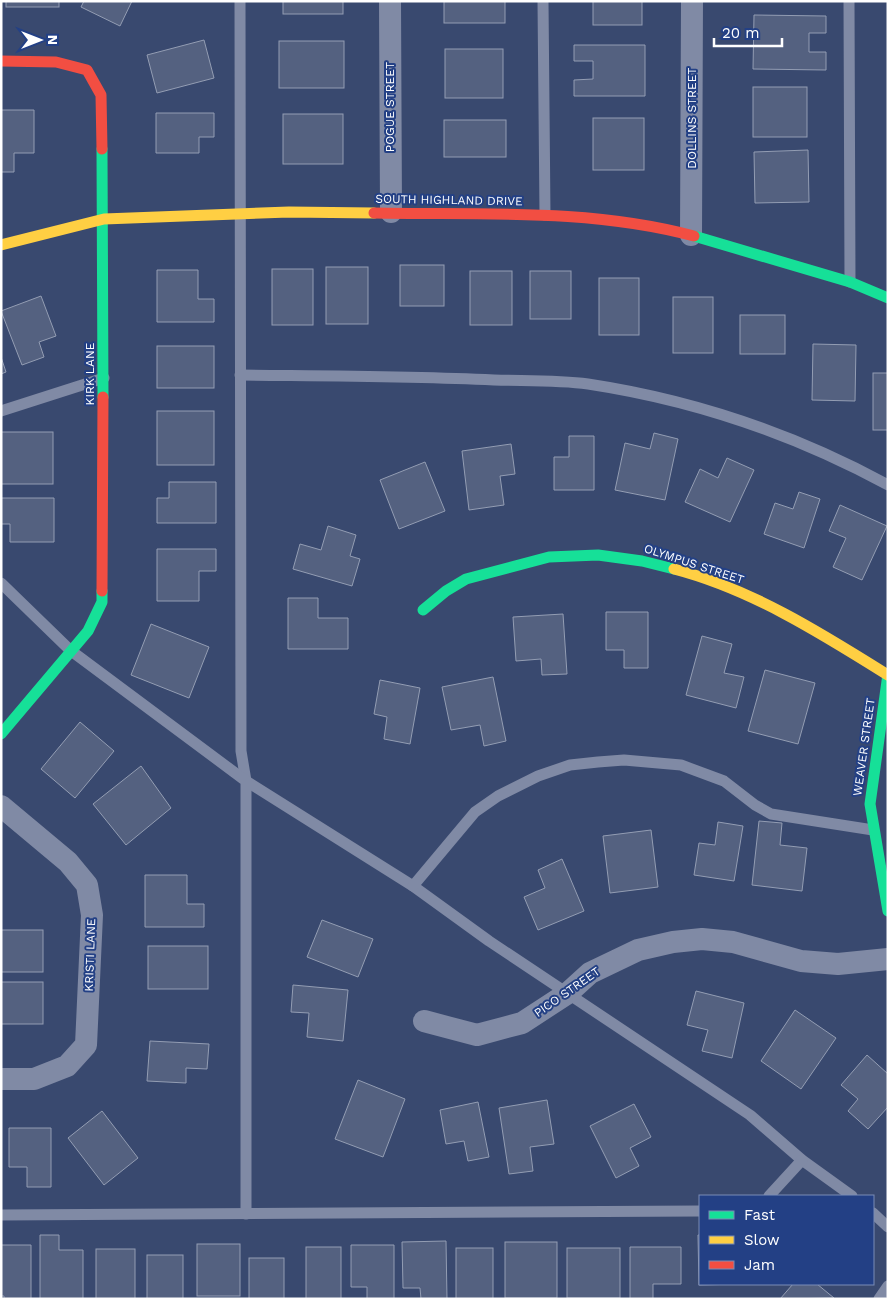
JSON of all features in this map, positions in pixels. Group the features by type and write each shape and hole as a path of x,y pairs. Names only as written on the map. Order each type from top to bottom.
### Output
{"street":[{"name":"POGUE STREET","path":"390,1 391,212"},
{"name":"DOLLINS STREET","path":"691,235 692,1"},
{"name":"KIRK LANE","path":"1,61 56,62 87,70 101,94 104,219 102,602 88,631 1,734"},
{"name":"SOUTH HIGHLAND DRIVE","path":"1,245 104,219 241,214 391,212 575,216 638,224 691,235 850,282 888,298"},
{"name":"OLYMPUS STREET","path":"423,610 449,589 472,577 553,556 604,556 644,560 750,596 828,636 888,675"},
{"name":"WEAVER STREET","path":"888,675 870,804 888,911"},
{"name":"KRISTI LANE","path":"1,806 68,862 87,886 92,915 86,1045 67,1066 34,1079 1,1079"},
{"name":"PICO STREET","path":"424,1021 477,1035 522,1023 568,992 590,973 638,950 673,942 702,939 733,942 801,961 838,964 888,959"}],"lane":[{"path":"240,1 241,751 246,781 246,1214"},
{"path":"543,1 545,215"},
{"path":"849,1 850,282"},
{"path":"240,376 415,376 587,384 678,401 773,431 848,464 888,486"},
{"path":"1,411 104,378"},
{"path":"1,583 70,650 246,781 413,886 489,941 750,1115 802,1160 851,1195"},
{"path":"413,886 475,812 498,796 538,776 570,765 624,760 681,765 724,781 755,805 771,814 873,830"},
{"path":"770,1195 802,1160"},
{"path":"1,1215 699,1211"},
{"path":"874,1214 888,1227"},
{"path":"879,1299 888,1286"}],"building":[{"path":"6,1 59,1 59,7 6,7"},
{"path":"84,1 132,1 120,26 81,7"},
{"path":"283,1 343,1 343,14 283,14"},
{"path":"444,1 505,1 505,23 444,23"},
{"path":"593,1 642,1 642,25 593,25"},
{"path":"754,15 826,16 826,33 809,33 809,52 826,52 826,70 753,69"},
{"path":"204,40 214,78 157,93 147,55"},
{"path":"279,41 344,41 344,88 279,88"},
{"path":"574,45 645,45 645,96 574,96 574,80 593,79 593,61 574,61"},
{"path":"445,49 503,49 503,98 445,98"},
{"path":"753,87 807,87 807,137 753,137"},
{"path":"1,110 34,110 34,153 14,153 14,172 1,172"},
{"path":"156,113 214,113 214,137 199,137 199,153 156,153"},
{"path":"283,114 343,114 343,164 283,164"},
{"path":"593,118 644,118 644,170 593,170"},
{"path":"444,120 506,120 506,157 444,157"},
{"path":"808,150 809,202 755,203 754,152"},
{"path":"400,265 444,265 444,306 400,306"},
{"path":"326,267 368,267 368,324 326,324"},
{"path":"272,269 313,269 313,325 272,325"},
{"path":"157,270 198,270 198,299 214,299 214,322 157,322"},
{"path":"470,271 512,271 512,325 470,325"},
{"path":"530,271 571,271 571,319 530,319"},
{"path":"599,278 639,278 639,335 599,335"},
{"path":"41,296 56,336 39,342 44,357 22,365 1,311"},
{"path":"673,297 713,297 713,353 673,353"},
{"path":"740,315 785,315 785,354 740,354"},
{"path":"813,344 856,345 855,401 812,400"},
{"path":"157,346 214,346 214,388 157,388"},
{"path":"1,357 6,372 1,374"},
{"path":"873,373 888,373 888,430 873,430"},
{"path":"157,411 214,411 214,465 157,465"},
{"path":"1,432 53,432 53,484 1,484"},
{"path":"654,433 678,439 665,500 615,490 625,443 650,449"},
{"path":"569,436 594,436 594,490 554,490 554,457 569,457"},
{"path":"511,444 515,474 500,476 504,505 469,510 462,451"},
{"path":"727,458 754,470 730,522 685,502 700,469 718,478"},
{"path":"425,462 445,511 399,529 380,480"},
{"path":"169,482 216,482 216,523 157,523 157,498 169,498"},
{"path":"799,492 820,499 804,548 764,534 775,503 793,509"},
{"path":"1,498 54,498 54,542 10,542 10,524 1,524"},
{"path":"840,505 887,526 862,580 833,567 846,538 829,531"},
{"path":"328,526 356,535 350,556 360,559 352,586 293,569 300,544 321,550"},
{"path":"157,549 216,549 216,571 199,571 199,601 157,601"},
{"path":"288,598 318,598 318,618 348,618 348,649 288,649"},
{"path":"606,612 648,612 648,668 624,668 624,650 606,650"},
{"path":"563,614 567,674 542,675 541,659 516,661 513,617"},
{"path":"151,624 209,647 189,698 131,675"},
{"path":"702,636 732,644 724,673 744,677 736,708 686,695"},
{"path":"765,670 815,683 798,744 748,731"},
{"path":"493,677 506,741 484,746 480,725 451,730 442,687"},
{"path":"380,680 420,688 410,744 384,739 387,717 374,714"},
{"path":"80,722 114,751 75,798 41,769"},
{"path":"141,766 171,808 126,845 93,804"},
{"path":"759,821 782,823 780,845 807,848 802,891 752,885"},
{"path":"718,822 743,826 734,881 694,875 699,843 715,845"},
{"path":"651,830 658,887 610,893 603,836"},
{"path":"562,859 584,911 538,930 524,897 545,888 538,870"},
{"path":"145,875 187,875 187,904 204,904 204,927 145,927"},
{"path":"322,920 373,939 358,977 307,957"},
{"path":"1,930 43,930 43,972 1,972"},
{"path":"148,946 208,946 208,989 148,989"},
{"path":"1,982 43,982 43,1024 1,1024"},
{"path":"293,985 348,990 343,1041 307,1037 309,1013 291,1012"},
{"path":"696,991 744,1003 732,1058 702,1051 708,1030 687,1025"},
{"path":"795,1010 836,1038 801,1089 761,1061"},
{"path":"150,1041 209,1044 207,1069 186,1068 186,1083 147,1081"},
{"path":"867,1055 888,1074 888,1107 868,1129 848,1111 858,1099 841,1085"},
{"path":"358,1080 405,1099 383,1157 335,1139"},
{"path":"547,1100 554,1144 530,1147 533,1171 509,1174 499,1108"},
{"path":"478,1102 489,1157 468,1161 464,1141 446,1144 440,1110"},
{"path":"634,1104 651,1137 630,1148 639,1166 616,1178 590,1126"},
{"path":"102,1111 138,1158 104,1185 68,1138"},
{"path":"9,1128 51,1128 51,1187 27,1187 27,1167 9,1167"},
{"path":"40,1235 59,1235 59,1250 83,1250 83,1299 40,1299"},
{"path":"698,1235 699,1235 699,1285"},
{"path":"446,1241 447,1299 421,1299 420,1288 403,1288 402,1242"},
{"path":"505,1242 557,1242 557,1298 505,1298"},
{"path":"197,1244 240,1244 240,1296 197,1296"},
{"path":"1,1245 31,1245 31,1299 4,1299 4,1296 1,1296"},
{"path":"351,1245 394,1245 394,1299 367,1299 367,1287 351,1287"},
{"path":"306,1247 341,1247 341,1299 306,1299"},
{"path":"630,1247 681,1247 681,1284 653,1284 653,1299 630,1299"},
{"path":"456,1248 493,1248 493,1299 456,1299"},
{"path":"567,1248 620,1248 620,1298 567,1298"},
{"path":"96,1249 135,1249 135,1299 96,1299"},
{"path":"147,1255 183,1255 183,1299 147,1299"},
{"path":"249,1258 284,1258 284,1299 249,1299"},
{"path":"792,1285 818,1285 834,1298 780,1299"}],"traffic: fast":[{"path":"102,149 103,397"},
{"path":"694,236 850,282 888,298"},
{"path":"423,610 446,591 466,579 549,557 598,555 642,561 674,569"},
{"path":"1,734 88,631 102,602 102,591"},
{"path":"888,674 870,804 888,911"}],"traffic: slow":[{"path":"1,245 104,219 289,212 374,213"},
{"path":"674,569 703,578 758,600 811,628 888,675"}],"traffic: jam":[{"path":"1,61 56,62 87,70 101,95 102,149"},
{"path":"374,213 575,217 655,227 694,236"},
{"path":"102,591 103,397"}]}
